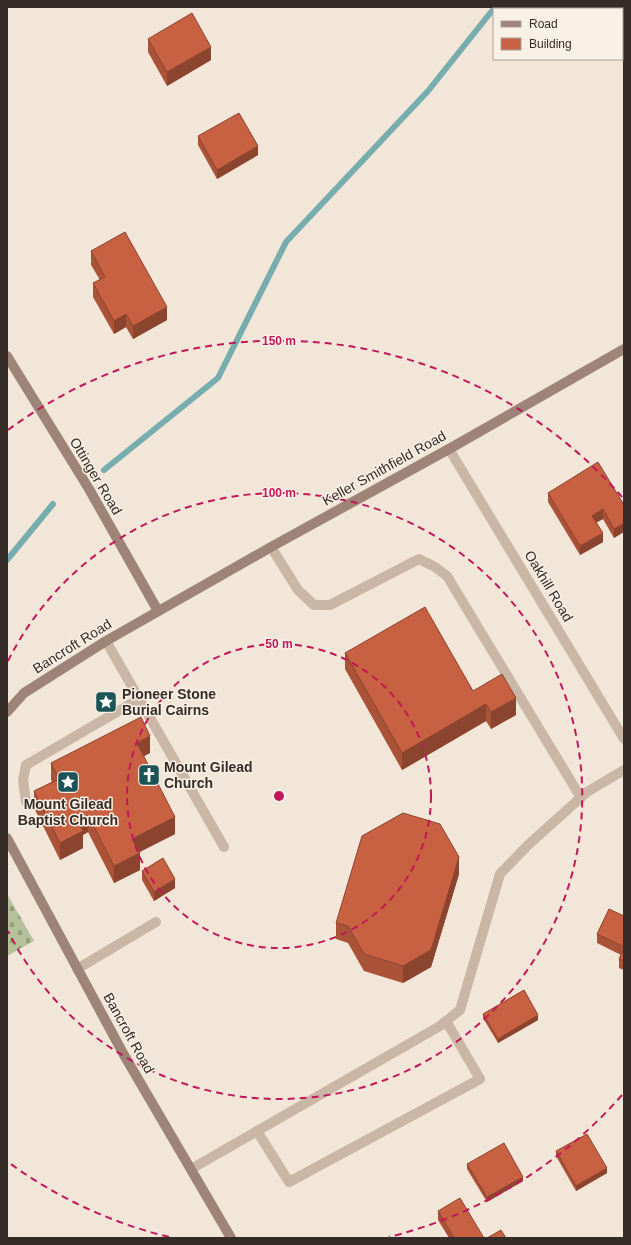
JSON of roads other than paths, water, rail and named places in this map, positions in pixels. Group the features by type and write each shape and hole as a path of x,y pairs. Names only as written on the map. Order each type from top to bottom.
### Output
{"street":[{"name":"Keller Smithfield Road","path":"158,611 449,449 624,349"},
{"name":"Ottinger Road","path":"7,356 89,489 158,611"},
{"name":"Oakhill Road","path":"449,449 624,739"},
{"path":"271,547 298,590 314,605 330,605 419,559 435,566 447,576 581,798"},
{"name":"Bancroft Road","path":"7,712 24,692 106,641 158,611"},
{"path":"106,641 224,847"},
{"path":"26,802 23,780 26,765 139,699"},
{"path":"191,1169 440,1026 460,1010 500,874 528,845 587,792 624,770"},
{"name":"Bancroft Road","path":"7,838 124,1055 231,1238"},
{"path":"77,969 156,922"},
{"path":"257,1131 289,1182 480,1079 446,1021"}],"waterway":[{"path":"104,470 218,378 286,242 428,91 493,10"},
{"path":"7,560 53,504"}],"place":[{"name":"Pioneer Stone Burial Cairns","path":"106,702"},
{"name":"Mount Gilead Church","path":"149,775"},
{"name":"Mount Gilead Baptist Church","path":"68,782"}]}
